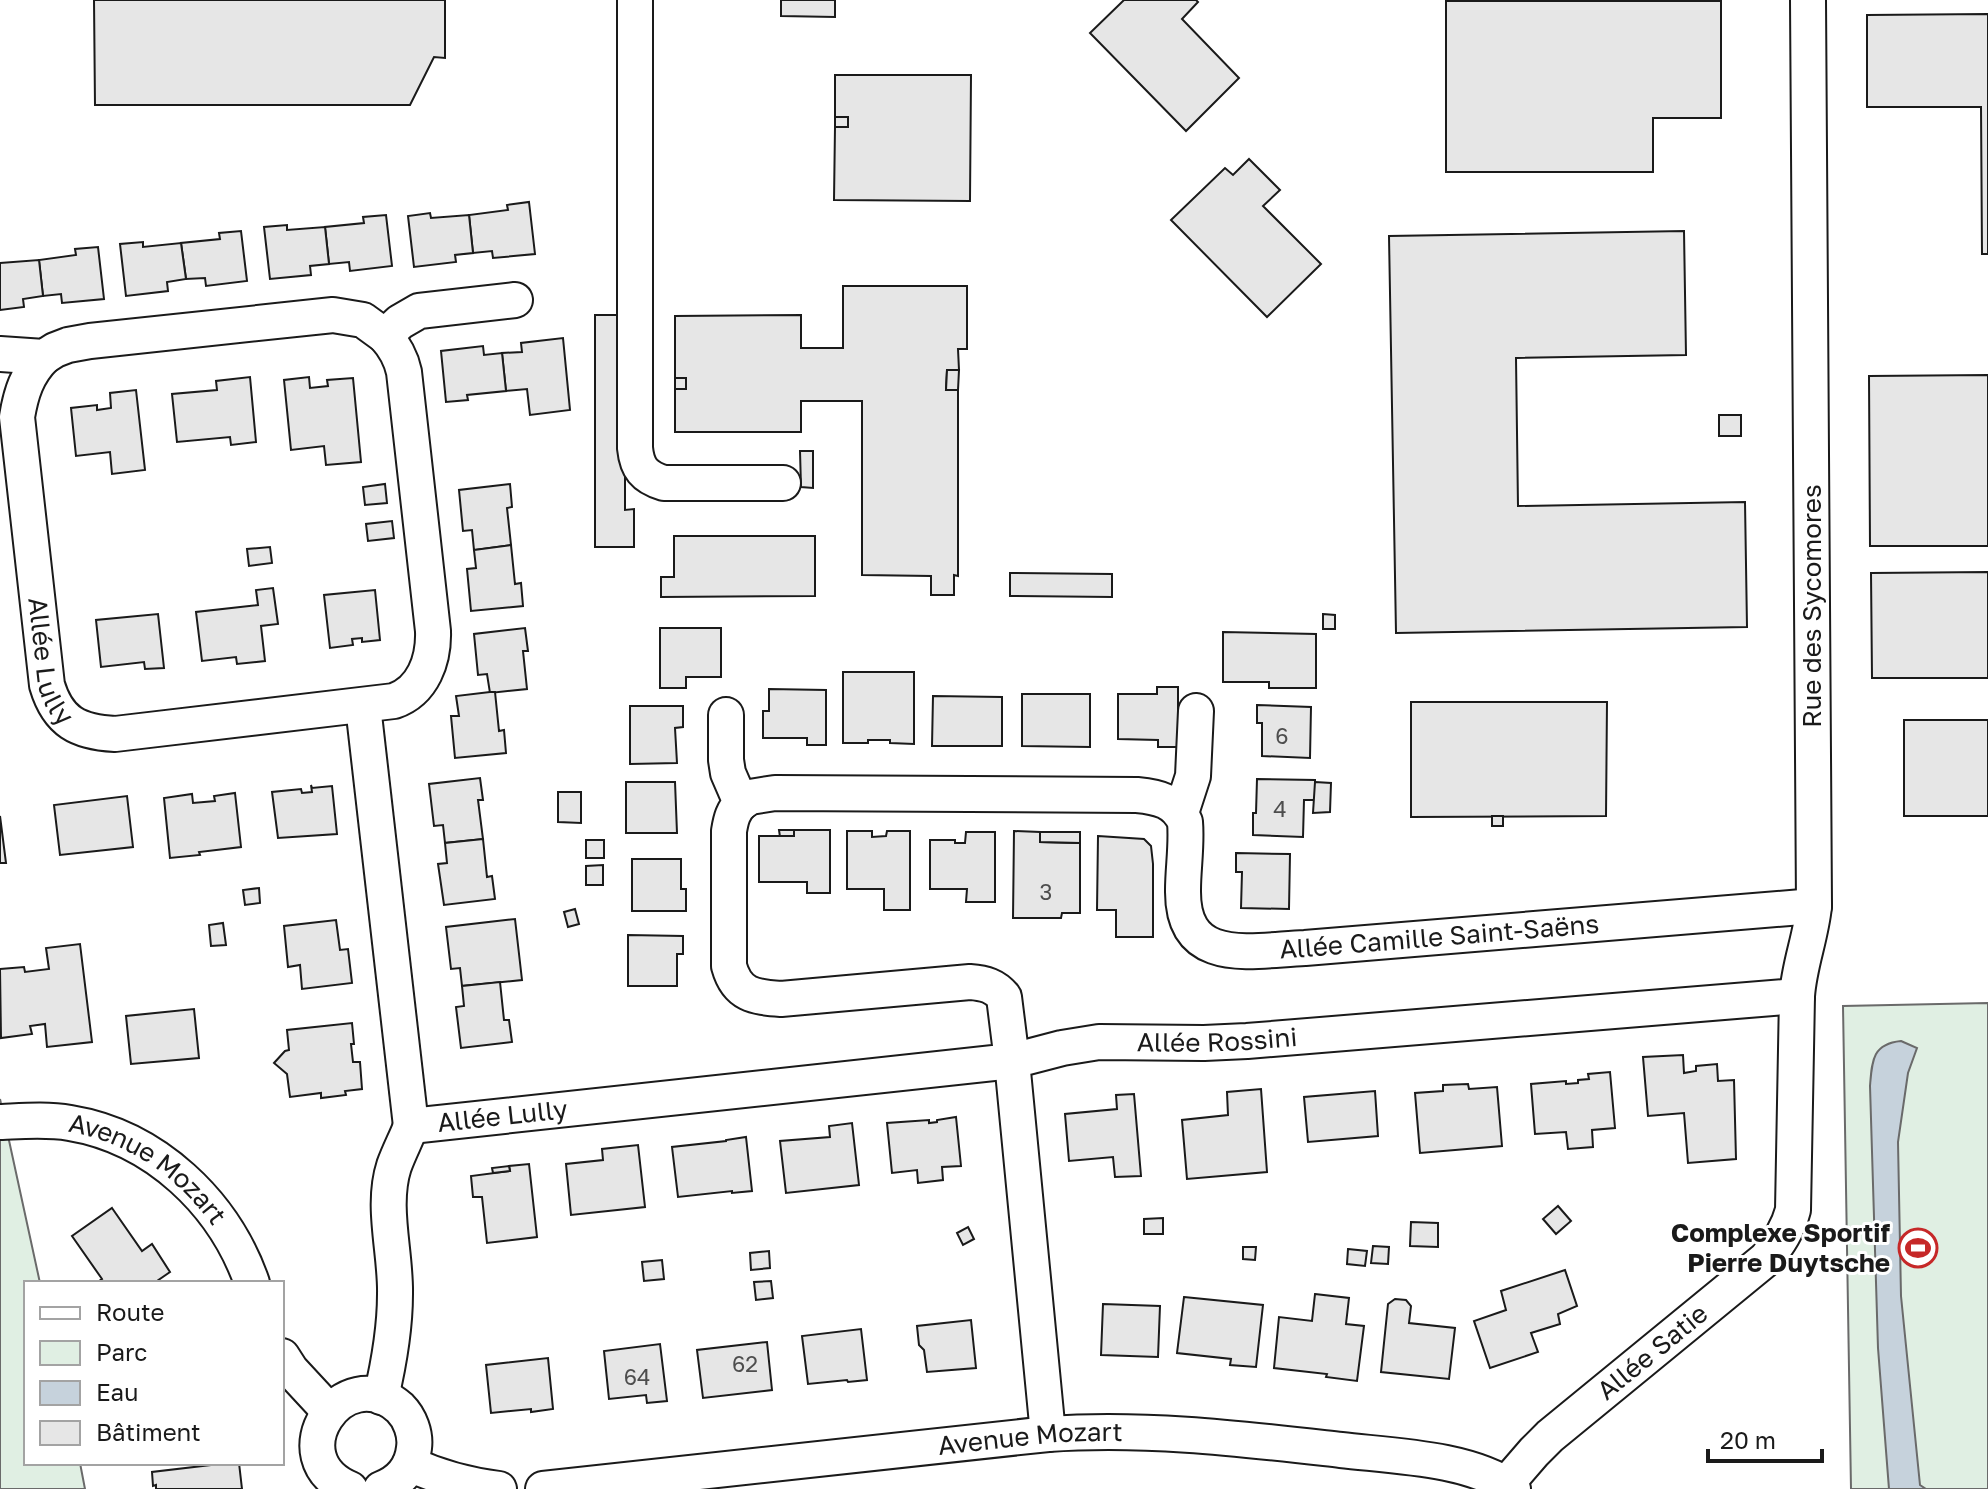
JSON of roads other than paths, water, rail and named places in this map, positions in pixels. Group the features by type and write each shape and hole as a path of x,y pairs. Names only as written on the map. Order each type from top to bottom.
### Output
{"street":[{"path":"635,0 636,460 646,476 664,483 783,483"},
{"name":"Rue des Sycomores","path":"1793,1210 1797,996 1814,906 1808,0"},
{"path":"0,354 44,357 55,350 79,343 317,315 363,320 385,336 409,315 419,311 515,300"},
{"name":"Allée Lully","path":"44,357 23,388 17,417 47,685 59,712 70,723 97,733 115,734 394,701 411,692 426,670 431,659 433,631 404,372 401,359 385,336"},
{"name":"Allée Lully","path":"363,706 411,1126 1012,1061"},
{"name":"Allée Camille Saint-Saëns","path":"1196,711 1193,776 1181,813 1186,832 1183,892 1188,923 1204,943 1229,950 1316,947 1814,906"},
{"path":"726,715 728,773 741,803"},
{"path":"1048,1434 1004,997 998,990 982,983 781,999 752,995 740,989 732,978 729,966 731,818 735,809 750,797 775,793 1137,795 1165,800 1181,813"},
{"name":"Allée Rossini","path":"1012,1061 1099,1042 1247,1041 1797,996"},
{"name":"Avenue Mozart","path":"2,1122 48,1120 92,1128 130,1142 170,1166 230,1234 251,1281"},
{"path":"381,1397 395,1316 390,1186 394,1167 411,1126"},
{"name":"Allée Satie","path":"1507,1487 1550,1436 1766,1259 1780,1242 1793,1210"},
{"path":"284,1359 329,1411"},
{"path":"350,1489 329,1475 317,1443 320,1426 329,1411 357,1395 381,1397 402,1410 411,1425 414,1441 410,1464 399,1479 381,1489"},
{"name":"Avenue Mozart","path":"543,1489 1048,1434 1123,1431 1219,1436 1423,1459 1464,1469 1507,1487"},
{"path":"410,1464 438,1477 499,1489"}],"water":[{"path":"1901,1041 1917,1048 1908,1073 1898,1142 1901,1296 1920,1485 1926,1489 1889,1489 1878,1348 1870,1086 1875,1055 1884,1046"}],"place":[{"name":"Complexe Sportif Pierre Duytsche","path":"1918,1248"}]}
